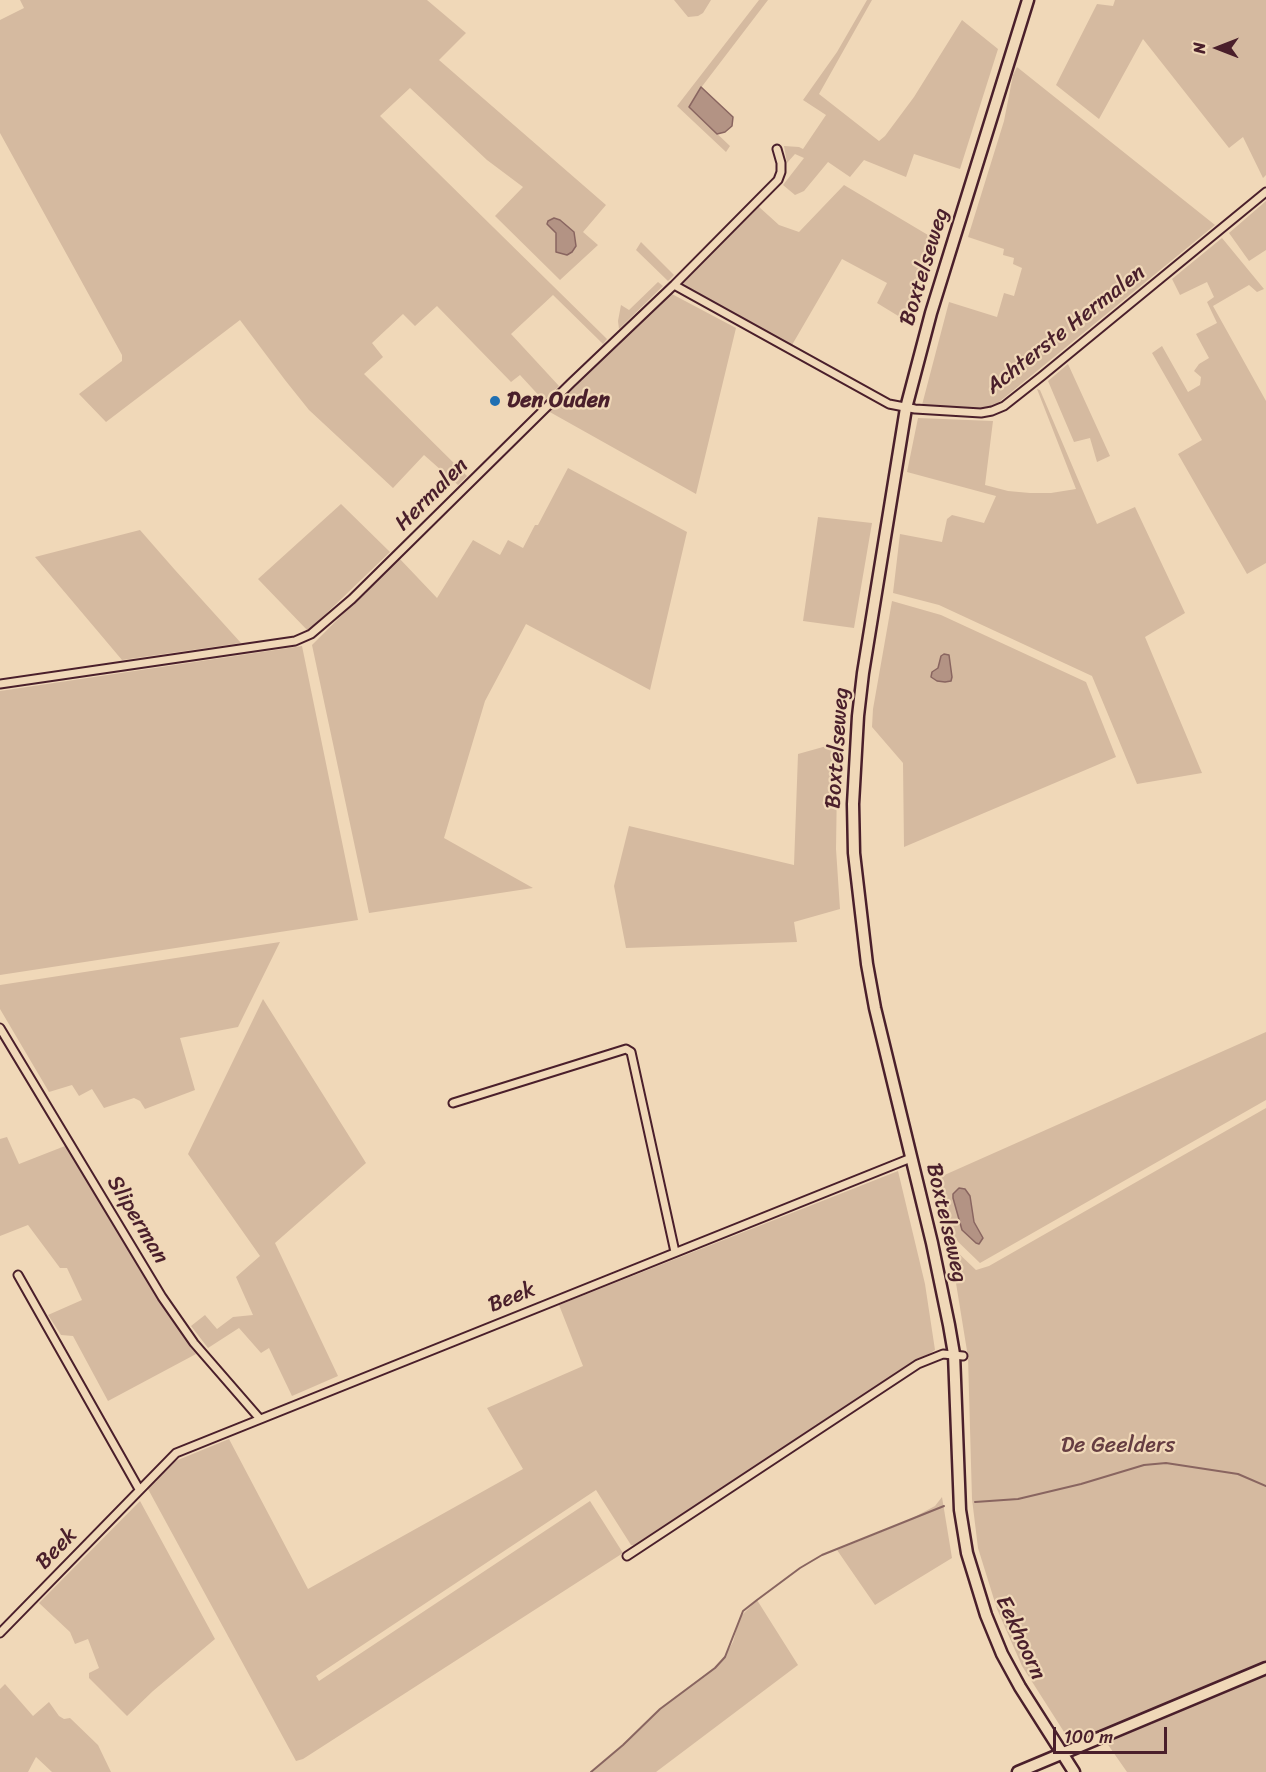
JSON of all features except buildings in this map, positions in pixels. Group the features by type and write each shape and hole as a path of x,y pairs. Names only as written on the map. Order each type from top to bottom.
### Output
{"main road":[{"name":"Boxtelseweg","path":"960,1510 958,1355 875,1008 858,894 853,804 863,673 906,408 931,312 1028,0"},
{"name":"Eekhoorn","path":"960,1510 974,1582 1002,1654 1020,1687 1074,1772"},
{"path":"1018,1772 1266,1668"}],"street":[{"name":"Hermalen","path":"0,684 295,640 311,634 352,599 674,285 778,180 781,163 777,149"},
{"name":"Achterste Hermalen","path":"674,285 889,404 906,408 981,413 1004,406 1266,192"},
{"name":"Sliperman","path":"0,1028 162,1297 194,1343 260,1419"},
{"path":"453,1102 626,1049 631,1052 675,1252"},
{"name":"Beek","path":"0,1633 176,1453 911,1158"},
{"path":"18,1275 139,1489"},
{"path":"627,1556 918,1364 943,1354 958,1355"}],"green space":[{"path":"20,0 427,0 466,33 439,60 606,205 583,232 598,245 560,280 495,216 523,187 487,160 410,88 380,116 607,339 603,344 553,295 511,334 559,386 544,401 520,375 511,382 437,306 415,326 403,314 372,343 383,357 364,374 467,476 458,485 424,455 393,488 309,410 240,320 106,422 79,394 122,361 122,355 0,133 0,20 24,8"},
{"path":"674,0 711,0 703,13 688,17"},
{"path":"759,0 768,0 697,93 689,107 730,146 726,152 677,106"},
{"path":"867,0 872,0 819,94 879,141 914,97 962,20 998,49 960,169 914,154 906,177 864,160 850,177 828,162 804,191 795,195 783,185 804,158 795,154 787,163 784,146 803,149 826,115 803,100 837,52"},
{"path":"1115,0 1266,0 1266,175 1263,178 1243,137 1229,148 1143,39 1099,119 1056,85 1097,4 1113,6"},
{"path":"1017,67 1215,225 993,407 987,410 975,410 922,405 949,302 997,317 1004,293 1014,296 1022,268 1013,264 1014,258 1003,255 1004,249 968,237 1004,121 1013,75"},
{"path":"844,185 938,241 913,325 877,303 887,283 842,259 792,345 683,286 682,281 758,206 779,225 799,232"},
{"path":"1266,201 1266,250 1249,261 1229,233"},
{"path":"1222,238 1264,289 1257,292 1249,285 1213,306 1266,401 1266,563 1247,574 1178,454 1202,440 1152,353 1162,346 1188,392 1200,385 1201,377 1194,371 1199,364 1209,358 1196,334 1217,323 1207,302 1214,297 1207,282 1180,295 1172,279"},
{"path":"641,242 674,275 668,281 636,250"},
{"path":"658,282 663,286 619,329 621,305 629,310"},
{"path":"670,293 736,328 696,494 548,411"},
{"path":"1068,364 1110,456 1097,462 1090,438 1074,442 1048,381"},
{"path":"1037,389 1040,390 1097,524 1135,507 1185,613 1145,637 1202,773 1137,784 1092,676 939,605 893,593 900,534 942,542 947,519 952,515 984,523 996,496 907,472 918,418 993,421 985,485 1008,491 1030,493 1051,493 1076,489"},
{"path":"568,468 687,532 650,690 526,624 485,701 444,838 533,888 369,913 312,645 399,558 437,598 473,540 500,555 508,540 523,548"},
{"path":"341,504 390,552 308,631 258,579"},
{"path":"818,517 872,523 854,628 803,621"},
{"path":"140,530 241,643 122,660 35,557"},
{"path":"892,601 941,615 1086,682 1116,757 904,847 903,763 872,727 873,709"},
{"path":"302,646 358,920 0,975 0,691"},
{"path":"841,742 837,783 836,849 840,909 794,922 797,942 626,948 614,886 629,826 794,865 798,754"},
{"path":"280,942 238,1027 180,1038 195,1090 145,1109 140,1101 134,1098 104,1108 92,1089 79,1096 72,1085 49,1092 0,1009 0,985"},
{"path":"263,999 366,1163 275,1243 338,1376 292,1396 269,1348 261,1353 239,1328 208,1348 191,1326 205,1315 217,1329 233,1317 253,1315 236,1277 260,1256 188,1154"},
{"path":"1266,1032 1266,1100 980,1263 952,1236 943,1233 931,1181","holes":["953,1198 972,1214 974,1222 983,1238 962,1230"]},
{"name":"De Geelders","path":"1266,1108 1266,1772 1127,1772 1104,1739 1073,1746 1022,1666 997,1609 978,1548 972,1499 968,1357 955,1277 947,1247 953,1248 976,1270 989,1266"},
{"path":"7,1137 19,1164 65,1146 147,1282 196,1354 108,1401 73,1336 61,1335 48,1315 82,1300 67,1268 60,1268 28,1225 0,1236 0,1139"},
{"path":"898,1171 925,1284 935,1350 634,1545 631,1545 596,1490 316,1676 319,1681 590,1501 623,1553 303,1759 296,1761 148,1489 173,1462 229,1439 308,1589 523,1469 487,1408 583,1366 559,1305"},
{"path":"942,1497 952,1558 875,1605 837,1550 903,1523 935,1506"},
{"path":"140,1501 215,1639 127,1716 89,1678 89,1673 99,1668 88,1639 75,1644 70,1632 39,1603"},
{"path":"757,1600 798,1665 656,1772 591,1772 660,1709 721,1662 733,1642 740,1617"},
{"path":"5,1684 33,1716 49,1702 59,1716 64,1719 70,1718 98,1745 111,1772 52,1772 36,1757 28,1772 0,1772 0,1689"}],"shaded area":[{"path":"701,87 733,117 732,126 725,132 717,134 689,107"},
{"path":"554,218 560,220 574,232 576,246 567,255 556,252 556,233 547,224"},
{"path":"944,654 949,655 952,677 951,681 945,682 931,677"},
{"path":"959,1188 965,1189 970,1196 974,1222 983,1238 979,1244 962,1230 953,1198 953,1194"}],"waterway":[{"path":"975,1502 1018,1499 1081,1484 1144,1465 1166,1463 1238,1474 1266,1486"},
{"path":"591,1772 660,1709 715,1668 725,1657 743,1611 757,1600 800,1568 822,1555 944,1506"}],"place":[{"name":"Den Ouden","path":"495,401"}]}
